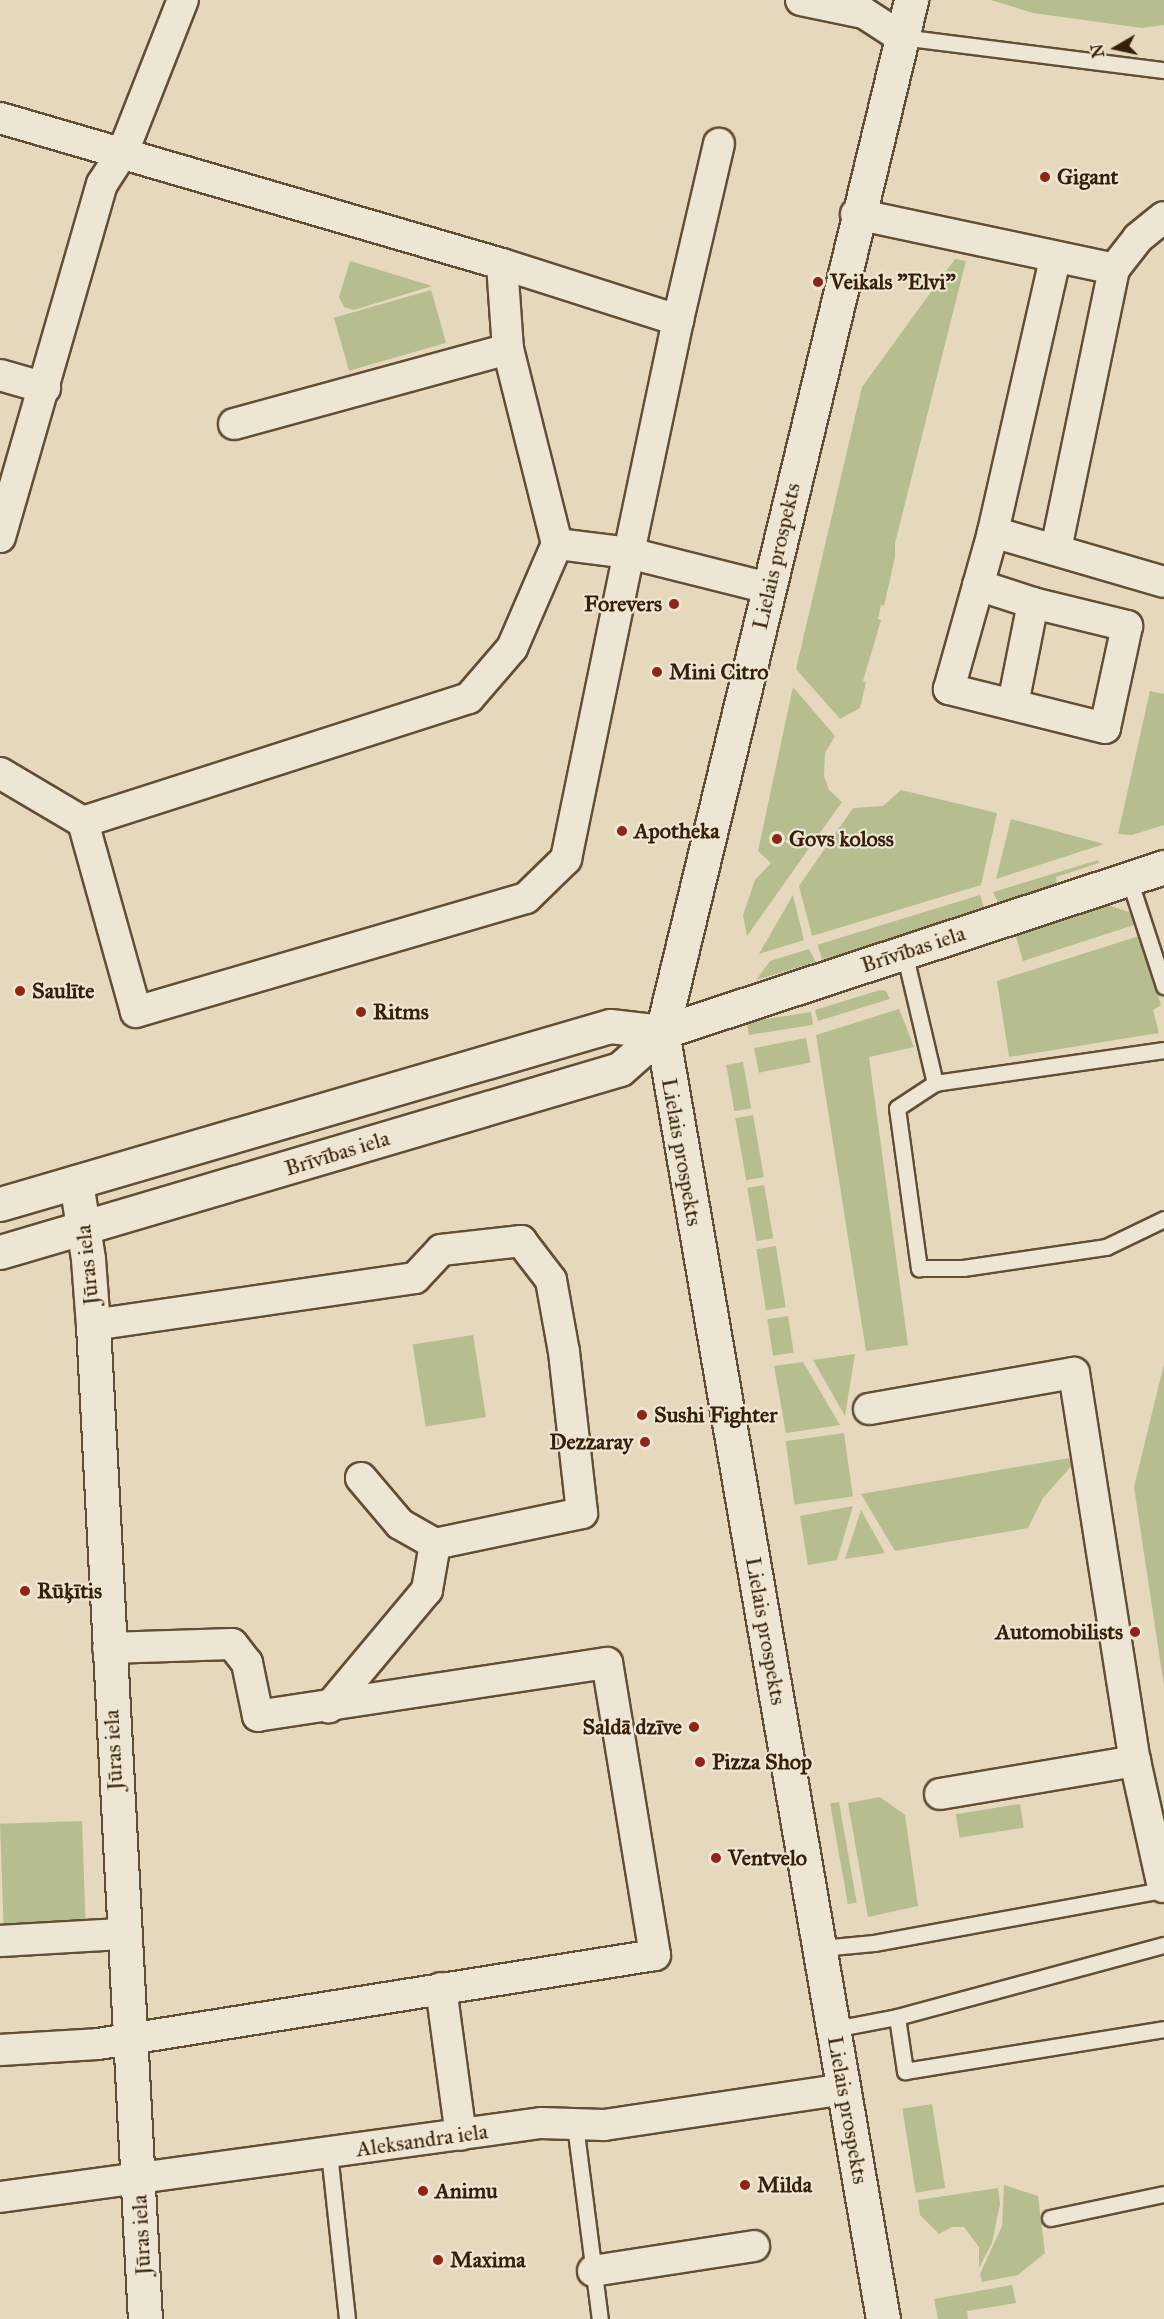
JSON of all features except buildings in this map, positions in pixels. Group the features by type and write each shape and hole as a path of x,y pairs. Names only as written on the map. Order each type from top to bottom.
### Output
{"main road":[{"name":"Lielais prospekts","path":"883,2319 662,1032 856,214 911,0"},
{"name":"Brīvības iela","path":"0,1252 620,1069 662,1032 1164,867"},
{"name":"Brīvības iela","path":"0,1204 610,1026 662,1032"},
{"name":"Jūras iela","path":"76,1182 84,1227 93,1325 108,1648 145,2319"}],"street":[{"path":"0,537 45,388 102,184 123,152 183,0"},
{"path":"801,0 864,13 901,37"},
{"path":"0,118 502,264 678,320"},
{"path":"0,772 83,822 136,1012 526,898 566,859 678,320 719,144"},
{"path":"856,214 1056,259 1114,269"},
{"path":"1056,549 1114,269 1138,238 1164,217"},
{"path":"978,585 1033,603 1127,626 1105,728 949,689 978,585 993,532 1056,259"},
{"path":"83,822 469,698 512,648 558,544 508,349 502,264"},
{"path":"234,424 508,349"},
{"path":"0,375 45,388"},
{"path":"993,532 1164,582"},
{"path":"558,544 629,553 768,588"},
{"path":"1013,704 1033,603"},
{"path":"93,1325 415,1278 441,1250 521,1241 551,1280 565,1363 582,1513 435,1544 400,1524 361,1478"},
{"path":"869,1409 1074,1373 1135,1761 1164,1889"},
{"path":"329,1707 427,1590 435,1544"},
{"path":"0,2050 129,2039 655,1955 607,1663 258,1716 248,1663 232,1644 108,1648"},
{"path":"940,1794 1135,1761"},
{"path":"0,1941 123,1934"},
{"path":"441,1988 460,2135"},
{"name":"Aleksandra iela","path":"0,2197 541,2123 604,2124 844,2089"},
{"path":"594,2271 754,2246"}],"lane":[{"path":"901,37 1164,70"},
{"path":"1129,879 1164,986"},
{"path":"904,952 935,1083"},
{"path":"1164,1050 935,1083 897,1108 919,1268 963,1268 1107,1247 1164,1219"},
{"path":"821,1948 874,1942 1164,1889"},
{"path":"834,2029 897,2017 1164,1945"},
{"path":"897,2017 905,2071 1164,2029"},
{"path":"575,2125 600,2319"},
{"path":"329,2153 347,2319"},
{"path":"1050,2218 1164,2194"}],"green space":[{"path":"991,0 1164,0 1164,25 1142,28 1033,13"},
{"path":"955,259 966,261 895,543 895,557 884,606 881,605 878,619 881,620 863,681 866,682 860,708 840,719 796,669 862,387"},
{"path":"350,261 432,286 354,310 344,307 339,297"},
{"path":"431,290 446,343 349,371 334,318"},
{"path":"793,687 835,736 825,753 824,776 829,790 842,802 747,936 743,915 755,880 771,863 758,851"},
{"path":"1150,691 1164,694 1164,825 1132,835 1118,834"},
{"path":"901,790 997,813 981,885 812,936 799,886 853,808 883,806"},
{"path":"1011,819 1104,844 996,879"},
{"path":"1098,860 1099,863 1056,877 1058,890 999,905 993,892"},
{"path":"793,895 804,940 759,954"},
{"path":"980,895 985,911 822,961 817,945"},
{"path":"1098,902 1129,912 1134,925 1023,961 1014,930"},
{"path":"1139,936 1161,1005 1153,1010 1159,1033 1009,1057 997,981"},
{"path":"809,949 816,962 756,980 770,961"},
{"path":"880,990 886,991 890,999 818,1021 815,1010"},
{"path":"899,1009 914,1047 869,1057 908,1345 866,1351 816,1035"},
{"path":"811,1012 813,1025 749,1035 747,1022"},
{"path":"806,1038 811,1063 759,1073 754,1048"},
{"path":"743,1062 751,1108 734,1111 726,1065"},
{"path":"753,1115 764,1177 746,1180 735,1118"},
{"path":"764,1185 773,1238 757,1241 747,1188"},
{"path":"776,1246 786,1307 766,1310 756,1249"},
{"path":"788,1316 794,1353 773,1356 767,1319"},
{"path":"473,1335 486,1417 426,1427 413,1345"},
{"path":"855,1354 845,1416 813,1360"},
{"path":"803,1362 840,1425 786,1433 774,1366"},
{"path":"1164,1364 1164,1686 1134,1487"},
{"path":"844,1433 853,1496 794,1505 786,1441"},
{"path":"1075,1457 1076,1461 1043,1498 1028,1528 895,1551 861,1494"},
{"path":"853,1506 837,1560 808,1565 800,1516"},
{"path":"861,1510 885,1553 845,1559"},
{"path":"880,1797 905,1815 918,1906 868,1917 848,1803"},
{"path":"839,1802 857,1902 848,1904 830,1804"},
{"path":"1020,1804 1024,1828 960,1838 956,1814"},
{"path":"82,1821 86,1924 4,1927 0,1824"},
{"path":"932,2104 945,2188 916,2193 902,2109"},
{"path":"1004,2185 1038,2196 1045,2253 1018,2275 982,2282 980,2274 1002,2226"},
{"path":"998,2188 1000,2204 992,2243 979,2268 979,2247 964,2227 952,2227 939,2234 920,2215 918,2200"},
{"path":"1012,2285 1016,2303 967,2311 968,2319 938,2319 934,2299"}],"place":[{"name":"Gigant","path":"1045,177"},
{"name":"Veikals \"Elvi\"","path":"818,282"},
{"name":"Forevers","path":"674,604"},
{"name":"Mini Citro","path":"657,672"},
{"name":"Apotheka","path":"622,831"},
{"name":"Govs koloss","path":"777,839"},
{"name":"Saulīte","path":"20,991"},
{"name":"Ritms","path":"361,1012"},
{"name":"Sushi Fighter","path":"642,1415"},
{"name":"Dezzaray","path":"645,1442"},
{"name":"Rūķītis","path":"25,1591"},
{"name":"Automobilists","path":"1135,1632"},
{"name":"Saldā dzīve","path":"694,1727"},
{"name":"Pizza Shop","path":"700,1762"},
{"name":"Ventvelo","path":"716,1858"},
{"name":"Milda","path":"745,2185"},
{"name":"Animu","path":"423,2191"},
{"name":"Maxima","path":"438,2260"}]}
